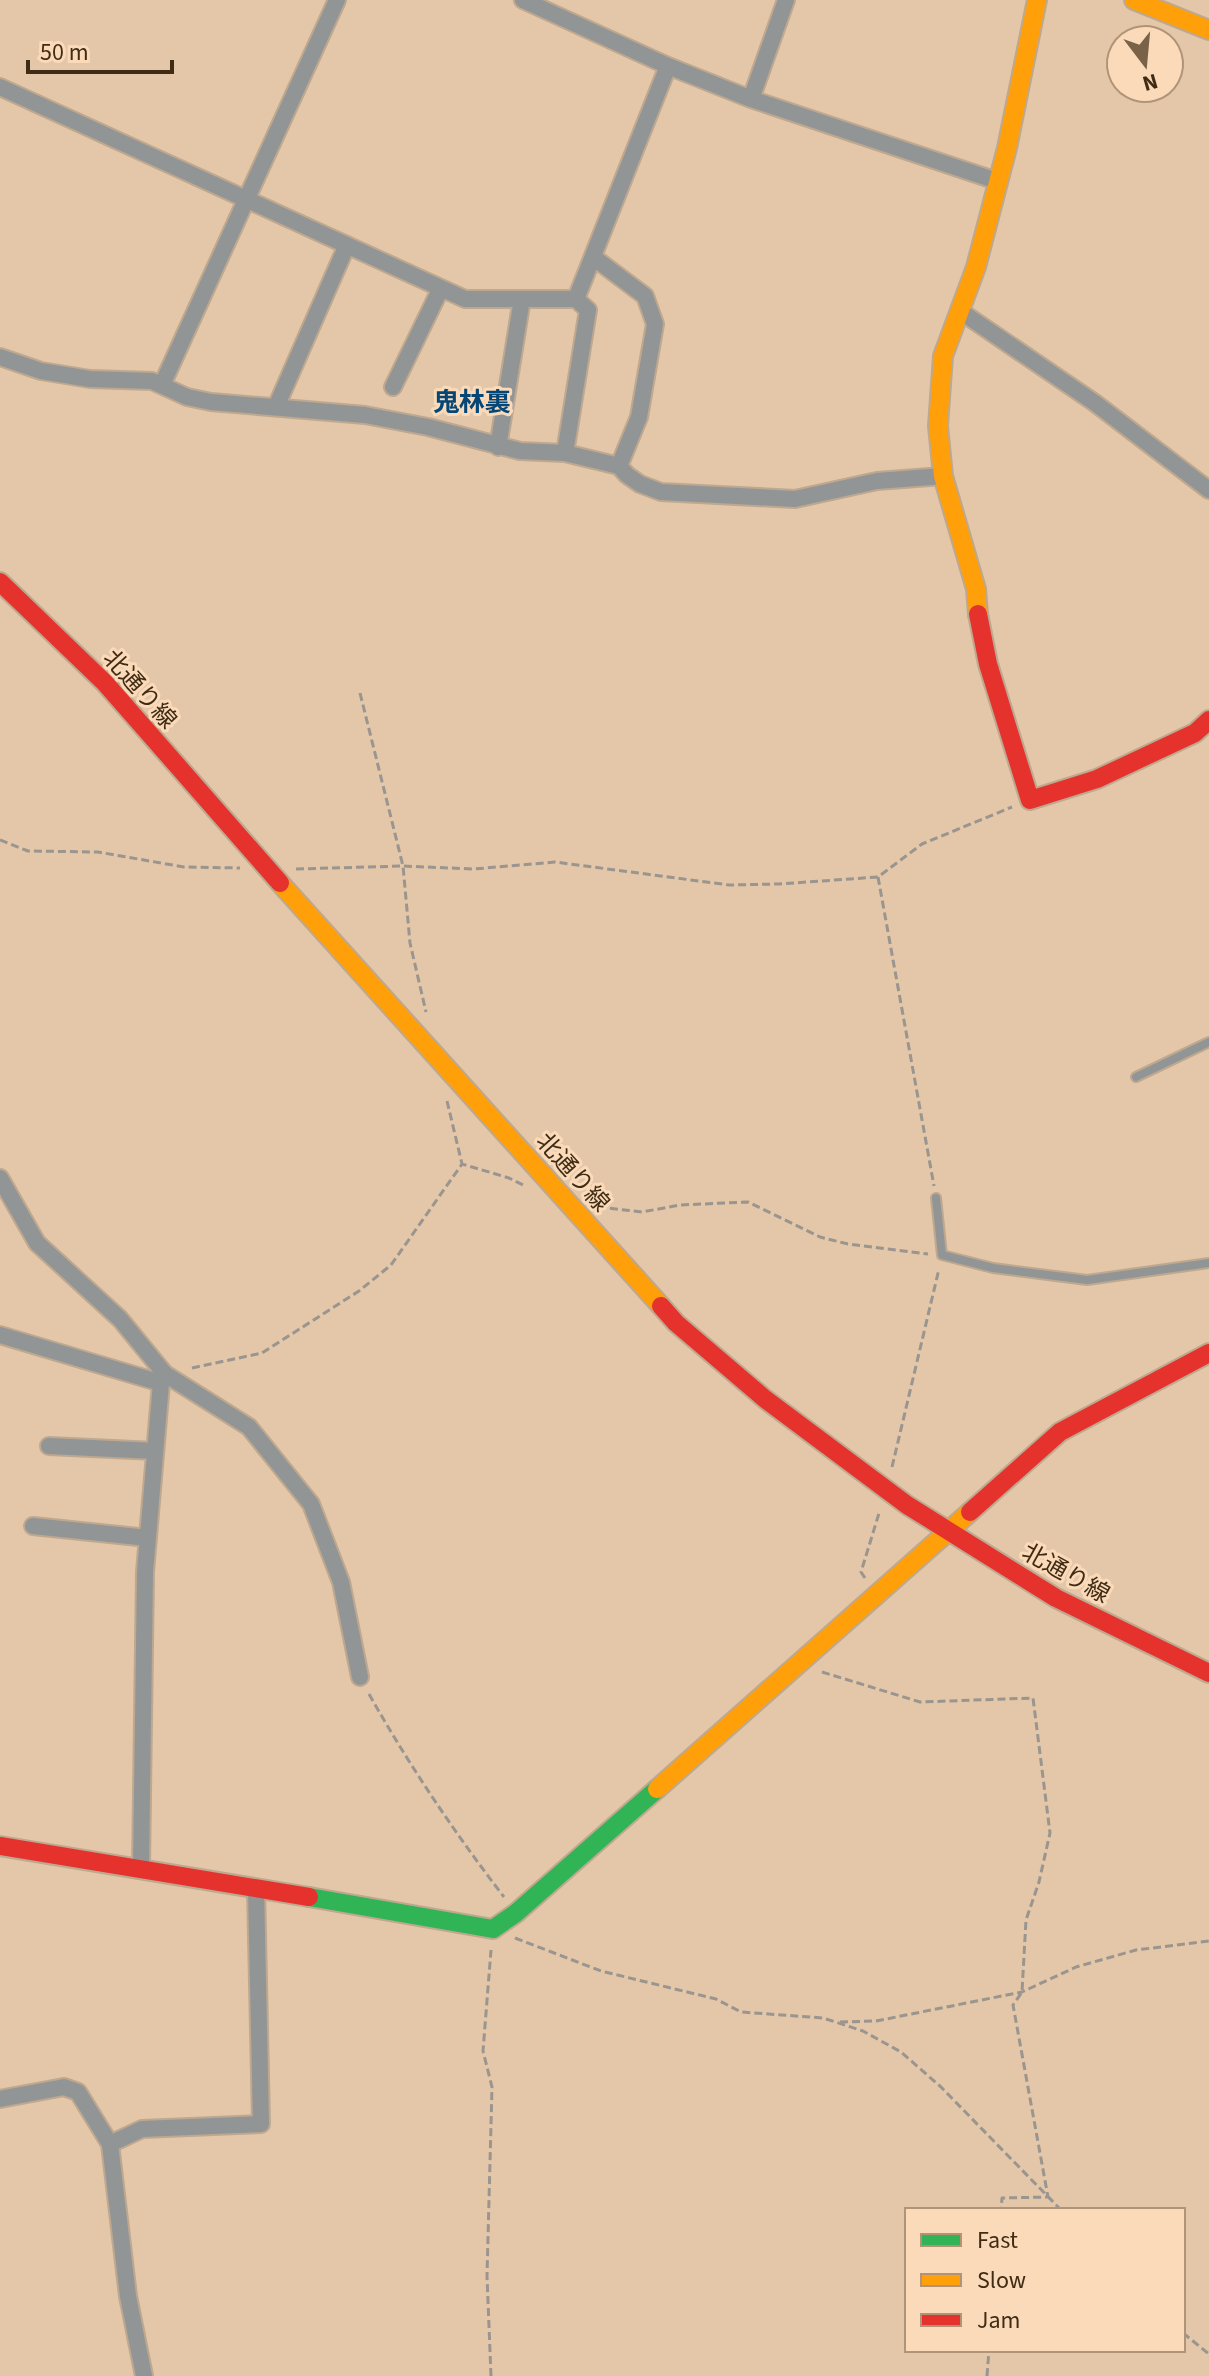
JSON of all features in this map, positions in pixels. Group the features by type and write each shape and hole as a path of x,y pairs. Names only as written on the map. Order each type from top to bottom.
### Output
{"street":[{"path":"162,385 337,0"},
{"path":"523,0 668,66 751,99 997,181"},
{"path":"751,99 786,0"},
{"path":"1037,0 1007,148 976,267 943,356 938,426 943,476 976,589 980,630 998,703 1015,745 1030,800 1097,779 1195,733 1209,720"},
{"path":"1134,0 1209,30"},
{"path":"576,299 668,66"},
{"path":"0,87 465,299 576,299 588,310 565,453"},
{"path":"276,407 347,245"},
{"path":"593,257 645,296 655,324 639,417 619,466"},
{"path":"393,387 441,288"},
{"path":"498,447 522,299"},
{"path":"960,311 1095,403 1209,490"},
{"path":"0,357 41,371 90,379 152,381 187,397 211,402 365,415 428,427 498,447 565,453 619,466 640,484 661,492 795,499 877,481 943,476"},
{"name":"北通り線","path":"0,582 105,683 267,869 676,1323 737,1378 886,1490 948,1531 1057,1598 1209,1673"},
{"path":"0,1178 37,1243 120,1319 163,1379 145,1572 141,1868"},
{"path":"0,1335 163,1379 249,1427 311,1504 341,1582 360,1677"},
{"path":"0,1846 493,1929 516,1913 1060,1432 1209,1353"},
{"path":"49,1446 155,1451"},
{"path":"33,1526 148,1538"},
{"path":"110,2144 142,2129 261,2124 256,1888"},
{"path":"0,2099 64,2087 78,2092 110,2144 128,2296 144,2376"}],"lane":[{"path":"1136,1077 1209,1042"},
{"path":"936,1198 942,1255 993,1268 1087,1280 1209,1263"}],"path":[{"path":"360,693 403,866 410,943 426,1013"},
{"path":"0,840 28,851 98,852 184,867 403,866 474,869 555,862 729,885 779,884 878,877 922,844 1030,800"},
{"path":"878,877 936,1198"},
{"path":"163,1379 262,1353 359,1291 391,1265 462,1164 446,1096"},
{"path":"462,1164 509,1178 531,1189"},
{"path":"569,1203 642,1212 680,1205 748,1202 820,1237 848,1244 942,1255 886,1490 861,1572 877,1593"},
{"path":"797,1664 920,1702 1033,1698 1050,1833 1039,1882 1026,1920 1022,1992 1013,2005 1048,2197"},
{"path":"360,1677 399,1748 458,1838 516,1913"},
{"path":"491,2376 487,2276 492,2087 483,2051 493,1929 601,1971 716,1999 741,2012 823,2018 863,2031 901,2052 941,2087 1059,2208"},
{"path":"835,2022 876,2021 1022,1992 1076,1967 1136,1950 1209,1941"},
{"path":"1001,2208 1002,2198 1048,2197"},
{"path":"1185,2335 1209,2354"},
{"path":"987,2376 989,2352"}],"traffic: fast":[{"path":"309,1897 493,1929 516,1913 657,1789"}],"traffic: slow":[{"path":"978,614 976,589 943,476 938,426 943,356 976,267 1007,148 1037,0"},
{"path":"1134,0 1209,30"},
{"path":"280,883 661,1306"},
{"path":"657,1789 970,1512"}],"traffic: jam":[{"path":"0,582 105,683 280,883"},
{"path":"978,614 988,664 1030,800 1097,779 1195,733 1209,720"},
{"path":"661,1306 676,1323 765,1399 907,1505 1056,1598 1209,1673"},
{"path":"970,1512 1060,1432 1209,1353"},
{"path":"0,1846 309,1897"}],"district":[{"name":"鬼林裏","path":"472,402"}]}
